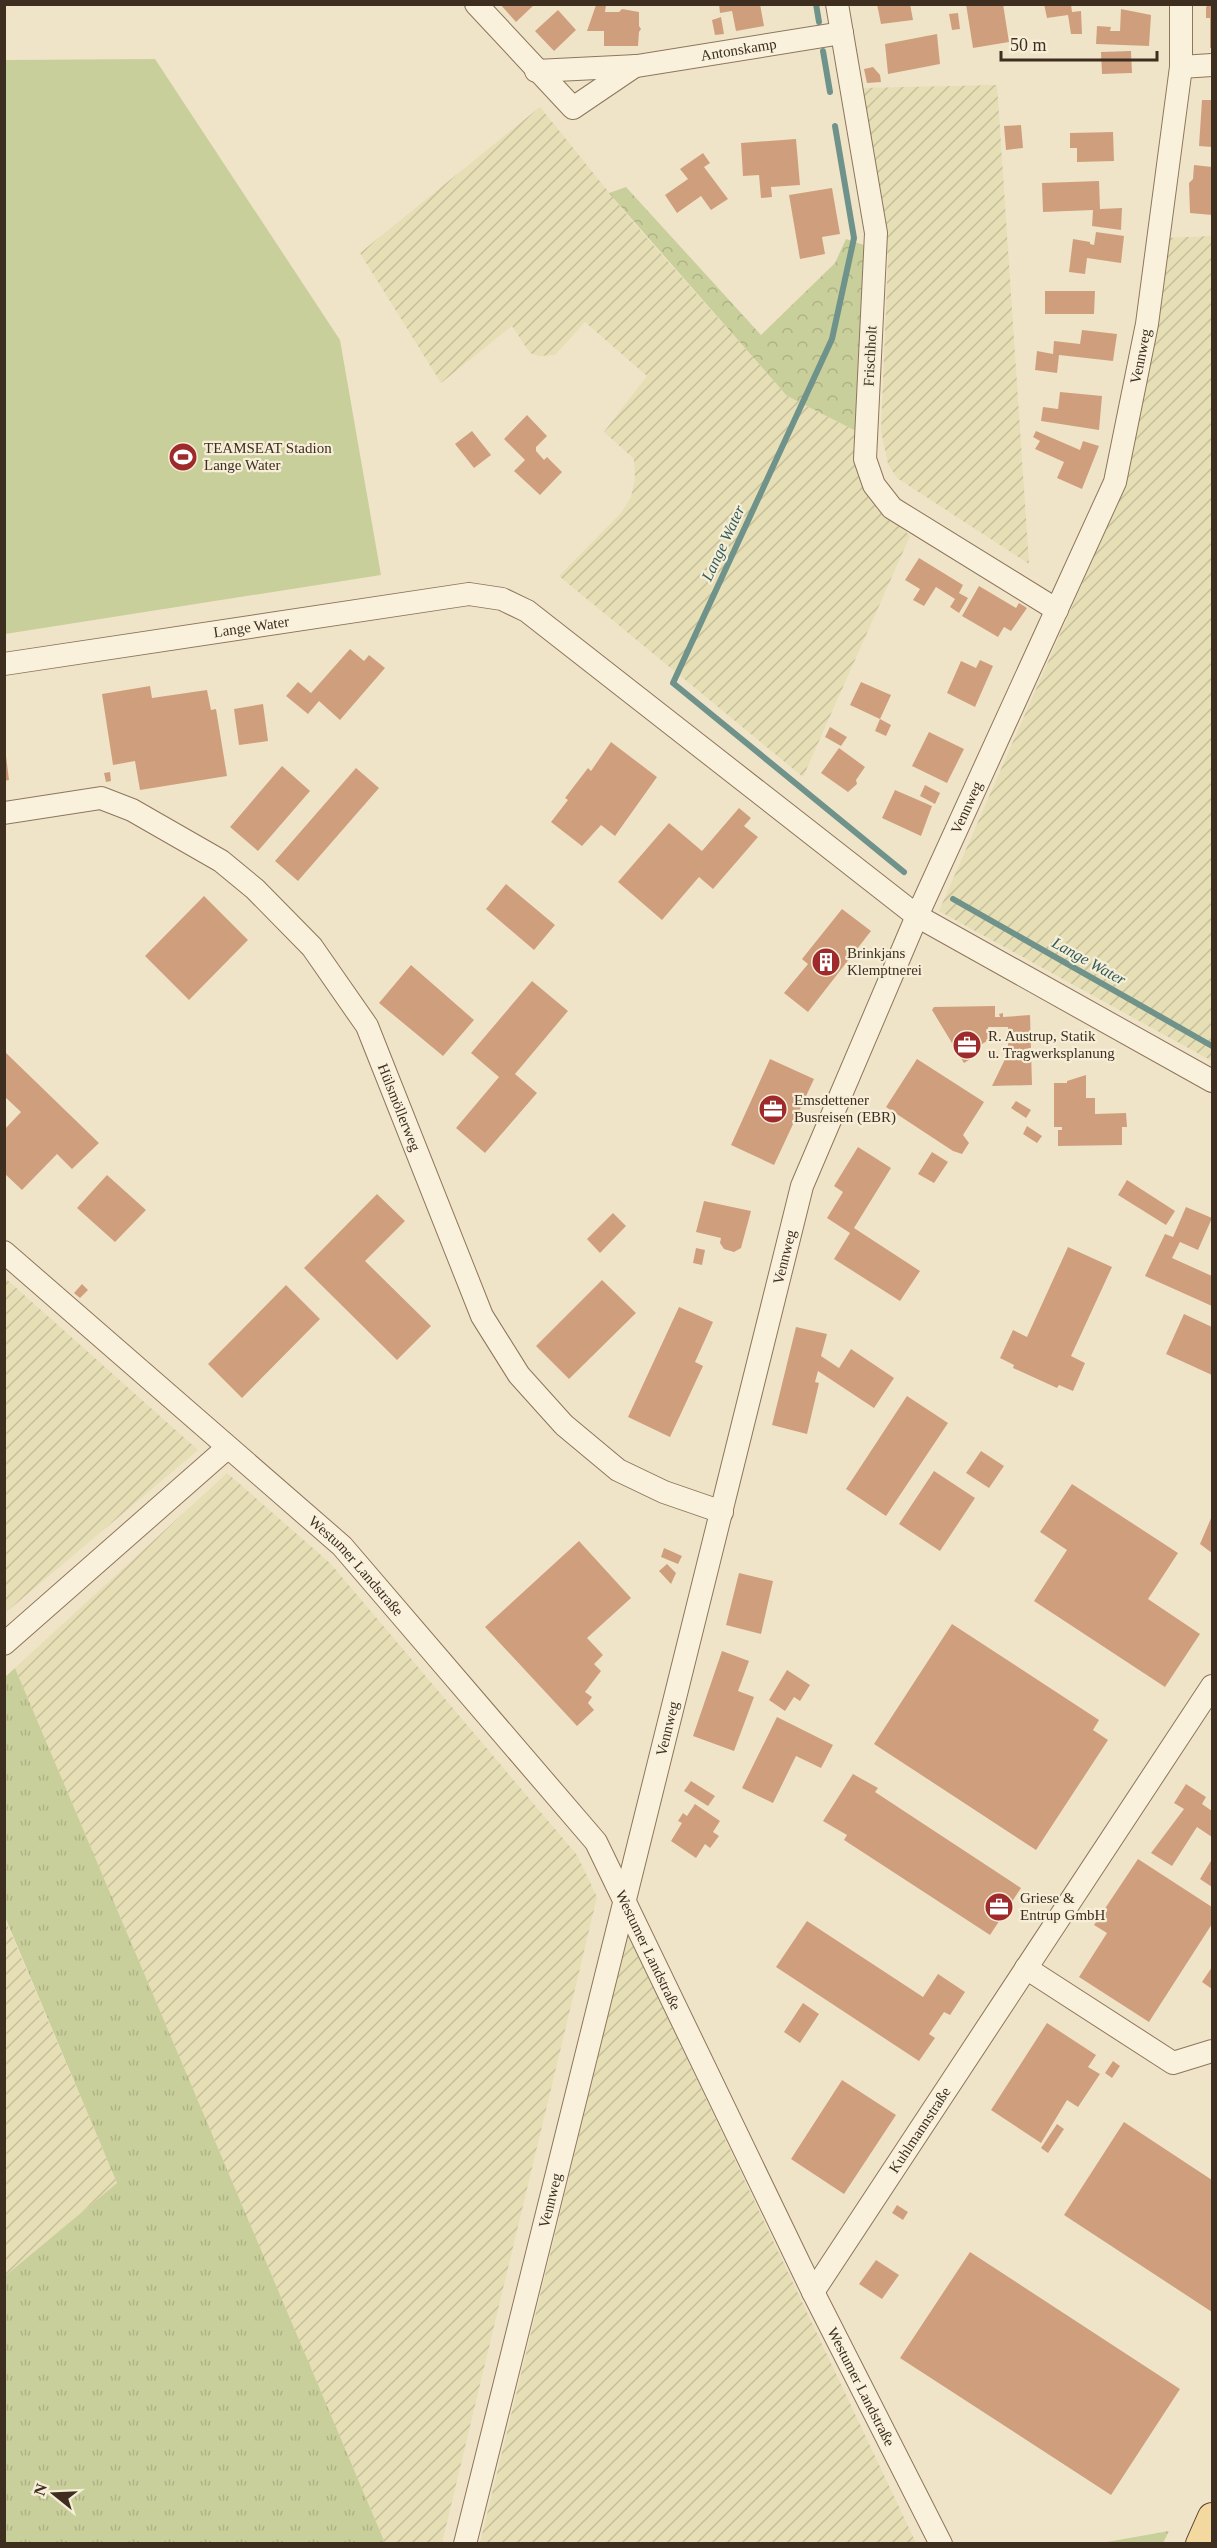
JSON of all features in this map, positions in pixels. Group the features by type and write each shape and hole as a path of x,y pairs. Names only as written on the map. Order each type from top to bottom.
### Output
{"main road":[{"path":"1200,2544 1212,2517"}],"street":[{"name":"Antonskamp","path":"476,4 536,71 573,108 637,66"},
{"name":"Frischholt","path":"837,4 876,233 865,459 874,485 892,508 1057,610"},
{"name":"Vennweg","path":"465,2544 624,1895 802,1186 917,916 1115,482 1147,324 1181,67 1181,4"},
{"name":"Antonskamp","path":"536,71 637,66 842,33"},
{"path":"1181,67 1212,65"},
{"name":"Lange Water","path":"4,664 469,594 502,599 527,611 917,916 1212,1081"},
{"name":"Hülsmöllerweg","path":"4,813 101,798 132,810 221,861 255,888 312,947 367,1026 482,1316 519,1375 564,1425 618,1470 664,1492 722,1512"},
{"name":"Westumer Landstraße","path":"4,1252 342,1546 596,1842 624,1895 813,2292 941,2544"},
{"path":"4,1644 227,1448"},
{"name":"Kuhlmannstraße","path":"813,2292 1212,1686"},
{"path":"1026,1968 1173,2063 1212,2051"}],"shaded area":[{"path":"997,85 1029,564 897,478 888,464 881,431 888,257 863,88"},
{"path":"540,107 632,221 787,396 856,431 869,495 910,536 803,777 559,576 621,513 631,497 635,479 634,459 604,432 647,376 585,322 555,355 539,356 530,353 512,326 441,383 360,253"},
{"path":"1212,236 1212,1061 939,911 1124,488 1165,238"},
{"path":"5,1278 198,1450 5,1613"},
{"path":"227,1473 330,1563 577,1855 597,1897 442,2543 385,2543 15,1668"},
{"path":"4,1917 117,2183 5,2276 4,2276"},
{"path":"628,1934 916,2543 480,2543"}],"green space":[{"name":"TEAMSEAT Stadion Lange Water","path":"155,59 340,340 381,575 5,634 5,60"},
{"path":"626,187 761,335 835,263 846,239 864,245 867,270 856,431 787,396 609,193"},
{"path":"15,1668 385,2543 5,2543 5,2276 117,2183 5,1917 4,1678"},
{"path":"1169,2531 1163,2543 1101,2543"}],"building":[{"path":"500,4 535,4 516,22"},
{"path":"719,4 760,4 764,26 736,31 732,11 720,13"},
{"path":"877,4 910,4 913,20 881,24"},
{"path":"966,4 1003,4 1009,42 973,48"},
{"path":"1044,4 1071,4 1072,12 1081,11 1082,34 1071,34 1068,15 1047,18"},
{"path":"1212,4 1212,48 1210,48 1210,18 1206,18 1206,7"},
{"path":"596,5 606,5 605,12 619,12 622,9 639,12 641,29 638,46 604,46 604,31 587,31"},
{"path":"1121,9 1151,15 1149,46 1096,44 1097,26 1111,27 1110,31 1120,31"},
{"path":"558,10 576,30 554,51 535,31"},
{"path":"958,13 960,29 952,30 949,14"},
{"path":"721,17 724,34 715,35 712,20"},
{"path":"937,34 940,64 888,74 885,44"},
{"path":"1131,51 1132,73 1102,74 1101,52"},
{"path":"873,67 880,75 881,82 867,83 864,69"},
{"path":"1202,100 1212,100 1212,147 1199,146"},
{"path":"1021,125 1023,148 1006,150 1004,126"},
{"path":"1113,132 1114,161 1077,162 1077,148 1070,148 1070,133"},
{"path":"796,139 800,185 771,187 772,197 761,198 759,175 743,176 741,143"},
{"path":"703,153 710,163 704,167 728,199 711,210 701,196 677,213 665,195 688,179 680,169"},
{"path":"1194,165 1212,167 1212,215 1190,213 1189,183 1193,179"},
{"path":"1099,181 1100,209 1122,208 1121,230 1092,226 1093,210 1043,212 1042,183"},
{"path":"832,188 840,234 822,237 825,254 800,259 789,195"},
{"path":"1096,232 1124,236 1121,263 1087,258 1085,274 1069,272 1073,239 1094,245"},
{"path":"1045,291 1095,291 1094,314 1045,314"},
{"path":"1082,330 1117,334 1113,361 1059,355 1057,373 1035,370 1037,351 1053,354 1054,341 1080,344"},
{"path":"1060,392 1102,396 1099,430 1041,421 1043,407 1058,409"},
{"path":"527,415 547,436 536,447 536,451 544,460 547,457 562,472 540,495 514,471 525,460 504,439"},
{"path":"472,431 491,455 474,468 455,444"},
{"path":"1036,431 1080,450 1083,441 1099,446 1082,489 1057,478 1064,462 1035,449 1040,441 1033,437"},
{"path":"919,558 963,585 959,593 968,598 959,613 950,607 955,599 936,587 924,606 913,600 920,589 905,580"},
{"path":"979,586 1016,608 1019,603 1027,608 1011,631 1004,627 998,637 962,616"},
{"path":"350,649 364,661 369,655 385,668 340,720 319,701 308,714 286,696 298,682 311,693"},
{"path":"980,660 993,666 975,707 947,693 961,661 976,668"},
{"path":"861,682 891,695 880,719 850,705"},
{"path":"150,686 152,698 207,690 211,710 216,709 227,776 140,790 135,761 113,765 102,694"},
{"path":"263,704 268,741 239,745 234,709"},
{"path":"880,719 891,725 886,736 875,731"},
{"path":"830,727 847,737 841,746 825,737"},
{"path":"929,732 964,749 947,783 912,766"},
{"path":"611,742 657,777 615,836 601,825 582,846 551,822 568,800 565,798 588,768 591,771"},
{"path":"839,748 865,767 856,780 857,784 848,792 821,773"},
{"path":"6,756 9,780 4,781 4,757"},
{"path":"282,766 310,791 258,851 230,827"},
{"path":"356,768 379,788 298,881 275,861"},
{"path":"110,772 111,781 106,782 104,773"},
{"path":"925,785 940,793 935,804 920,796"},
{"path":"895,790 932,806 921,836 882,818"},
{"path":"739,808 751,818 744,826 758,837 713,889 699,877 662,920 618,882 669,823 702,851"},
{"path":"506,884 555,925 534,950 486,909"},
{"path":"204,896 248,940 189,1000 145,956"},
{"name":"Brinkjans Klemptnerei","path":"842,909 871,931 808,1012 784,993 808,964 802,959"},
{"path":"411,965 474,1020 443,1056 379,1003"},
{"path":"532,981 568,1011 515,1074 537,1093 485,1153 456,1128 499,1077 471,1053"},
{"name":"R. Austrup, Statik u. Tragwerksplanung","path":"995,1006 995,1017 1000,1017 999,1014 1003,1013 1003,1017 1030,1015 1032,1085 992,1086 1008,1053 1008,1027 988,1027 989,1040 973,1049 977,1055 964,1063 932,1010 934,1007"},
{"path":"4,1051 99,1143 72,1169 57,1154 22,1190 4,1173 4,1130 21,1112 4,1096"},
{"path":"770,1059 814,1079 774,1165 731,1145"},
{"path":"917,1059 984,1102 963,1135 969,1143 962,1154 953,1151 886,1107"},
{"path":"1086,1075 1086,1098 1095,1098 1095,1114 1126,1113 1127,1127 1122,1127 1122,1145 1058,1146 1058,1130 1062,1130 1062,1127 1054,1127 1054,1083 1067,1083 1067,1081"},
{"path":"1016,1101 1031,1110 1026,1118 1011,1108"},
{"path":"1027,1126 1042,1136 1037,1143 1023,1134"},
{"path":"858,1147 891,1168 854,1228 920,1271 900,1301 834,1259 850,1233 827,1218 843,1192 834,1186"},
{"path":"932,1152 948,1162 934,1183 918,1174"},
{"path":"107,1175 146,1210 115,1242 77,1208"},
{"path":"1127,1180 1175,1211 1166,1225 1118,1195"},
{"path":"377,1194 405,1221 365,1261 431,1326 397,1360 304,1268"},
{"path":"704,1201 751,1211 741,1248 734,1252 724,1249 720,1243 721,1238 696,1232"},
{"path":"1186,1207 1212,1218 1198,1250 1180,1242 1172,1258 1212,1276 1212,1306 1145,1276 1165,1234 1173,1237"},
{"path":"613,1213 626,1226 600,1253 587,1239"},
{"path":"1068,1247 1112,1267 1071,1356 1085,1363 1073,1391 1059,1385 1057,1388 1013,1368 1014,1365 1000,1358 1013,1330 1027,1337"},
{"path":"696,1248 705,1250 702,1265 693,1263"},
{"path":"602,1280 636,1313 569,1379 536,1346"},
{"path":"82,1284 88,1290 80,1298 74,1293"},
{"path":"286,1285 320,1319 242,1398 208,1364"},
{"path":"679,1307 713,1322 695,1362 703,1366 670,1437 628,1417"},
{"path":"1184,1314 1212,1327 1212,1375 1166,1354"},
{"path":"796,1327 827,1334 821,1356 839,1368 851,1349 894,1378 874,1408 818,1371 815,1382 819,1383 807,1434 772,1425"},
{"path":"907,1396 948,1423 886,1516 846,1489"},
{"path":"981,1451 1004,1466 989,1488 966,1473"},
{"path":"934,1471 975,1498 940,1551 899,1524"},
{"path":"1072,1484 1178,1553 1148,1599 1200,1634 1165,1687 1034,1601 1067,1550 1040,1532"},
{"path":"1212,1516 1212,1553 1200,1544"},
{"path":"579,1541 631,1598 587,1638 603,1655 594,1664 601,1671 585,1692 592,1697 588,1703 594,1710 577,1726 485,1627"},
{"path":"664,1548 682,1556 678,1564 661,1557"},
{"path":"667,1564 676,1573 671,1584 659,1571"},
{"path":"739,1573 773,1581 761,1634 726,1625"},
{"path":"952,1624 1099,1720 1093,1730 1108,1740 1036,1850 874,1744"},
{"path":"722,1651 749,1661 738,1691 754,1697 734,1751 693,1736"},
{"path":"787,1670 810,1685 800,1701 794,1697 785,1711 769,1700"},
{"path":"777,1717 833,1745 821,1768 796,1756 773,1803 742,1788"},
{"path":"853,1774 878,1788 875,1792 1021,1888 990,1935 844,1840 847,1835 823,1821"},
{"path":"691,1781 715,1796 708,1806 684,1791"},
{"path":"1186,1784 1206,1797 1202,1804 1212,1811 1212,1837 1197,1827 1172,1866 1151,1853 1184,1809 1174,1803"},
{"path":"695,1804 720,1821 713,1832 719,1836 710,1848 705,1844 696,1858 671,1841 682,1823 678,1821 683,1813 687,1816"},
{"path":"1138,1859 1212,1907 1212,1924 1149,2022 1079,1977 1107,1933 1094,1925"},
{"path":"1212,1859 1212,1887 1200,1879"},
{"path":"807,1921 923,1997 938,1974 965,1992 950,2015 944,2012 929,2034 935,2038 919,2061 776,1967"},
{"path":"1212,1967 1212,1989 1202,1982"},
{"path":"803,2003 819,2014 800,2043 784,2032"},
{"path":"1047,2023 1096,2055 1088,2067 1100,2074 1078,2107 1067,2100 1041,2143 991,2110"},
{"path":"1113,2061 1120,2066 1112,2078 1105,2073"},
{"path":"842,2080 896,2115 844,2194 791,2159"},
{"path":"1124,2122 1212,2180 1212,2312 1064,2215"},
{"path":"1057,2124 1064,2129 1048,2153 1041,2148"},
{"path":"897,2205 908,2212 903,2220 892,2213"},
{"path":"970,2252 1180,2389 1111,2495 900,2358"},
{"path":"876,2260 899,2275 882,2299 859,2284"}],"waterway":[{"name":"Lange Water","path":"816,4 819,22"},
{"path":"823,51 830,92"},
{"name":"Lange Water","path":"835,126 854,238 832,339 673,683 904,872"},
{"name":"Lange Water","path":"953,899 1212,1046"}],"place":[{"name":"TEAMSEAT Stadion Lange Water","path":"183,457"},
{"name":"Brinkjans Klemptnerei","path":"826,962"},
{"name":"R. Austrup, Statik u. Tragwerksplanung","path":"967,1045"},
{"name":"Emsdettener Busreisen (EBR)","path":"773,1109"},
{"name":"Griese & Entrup GmbH","path":"999,1907"}]}
